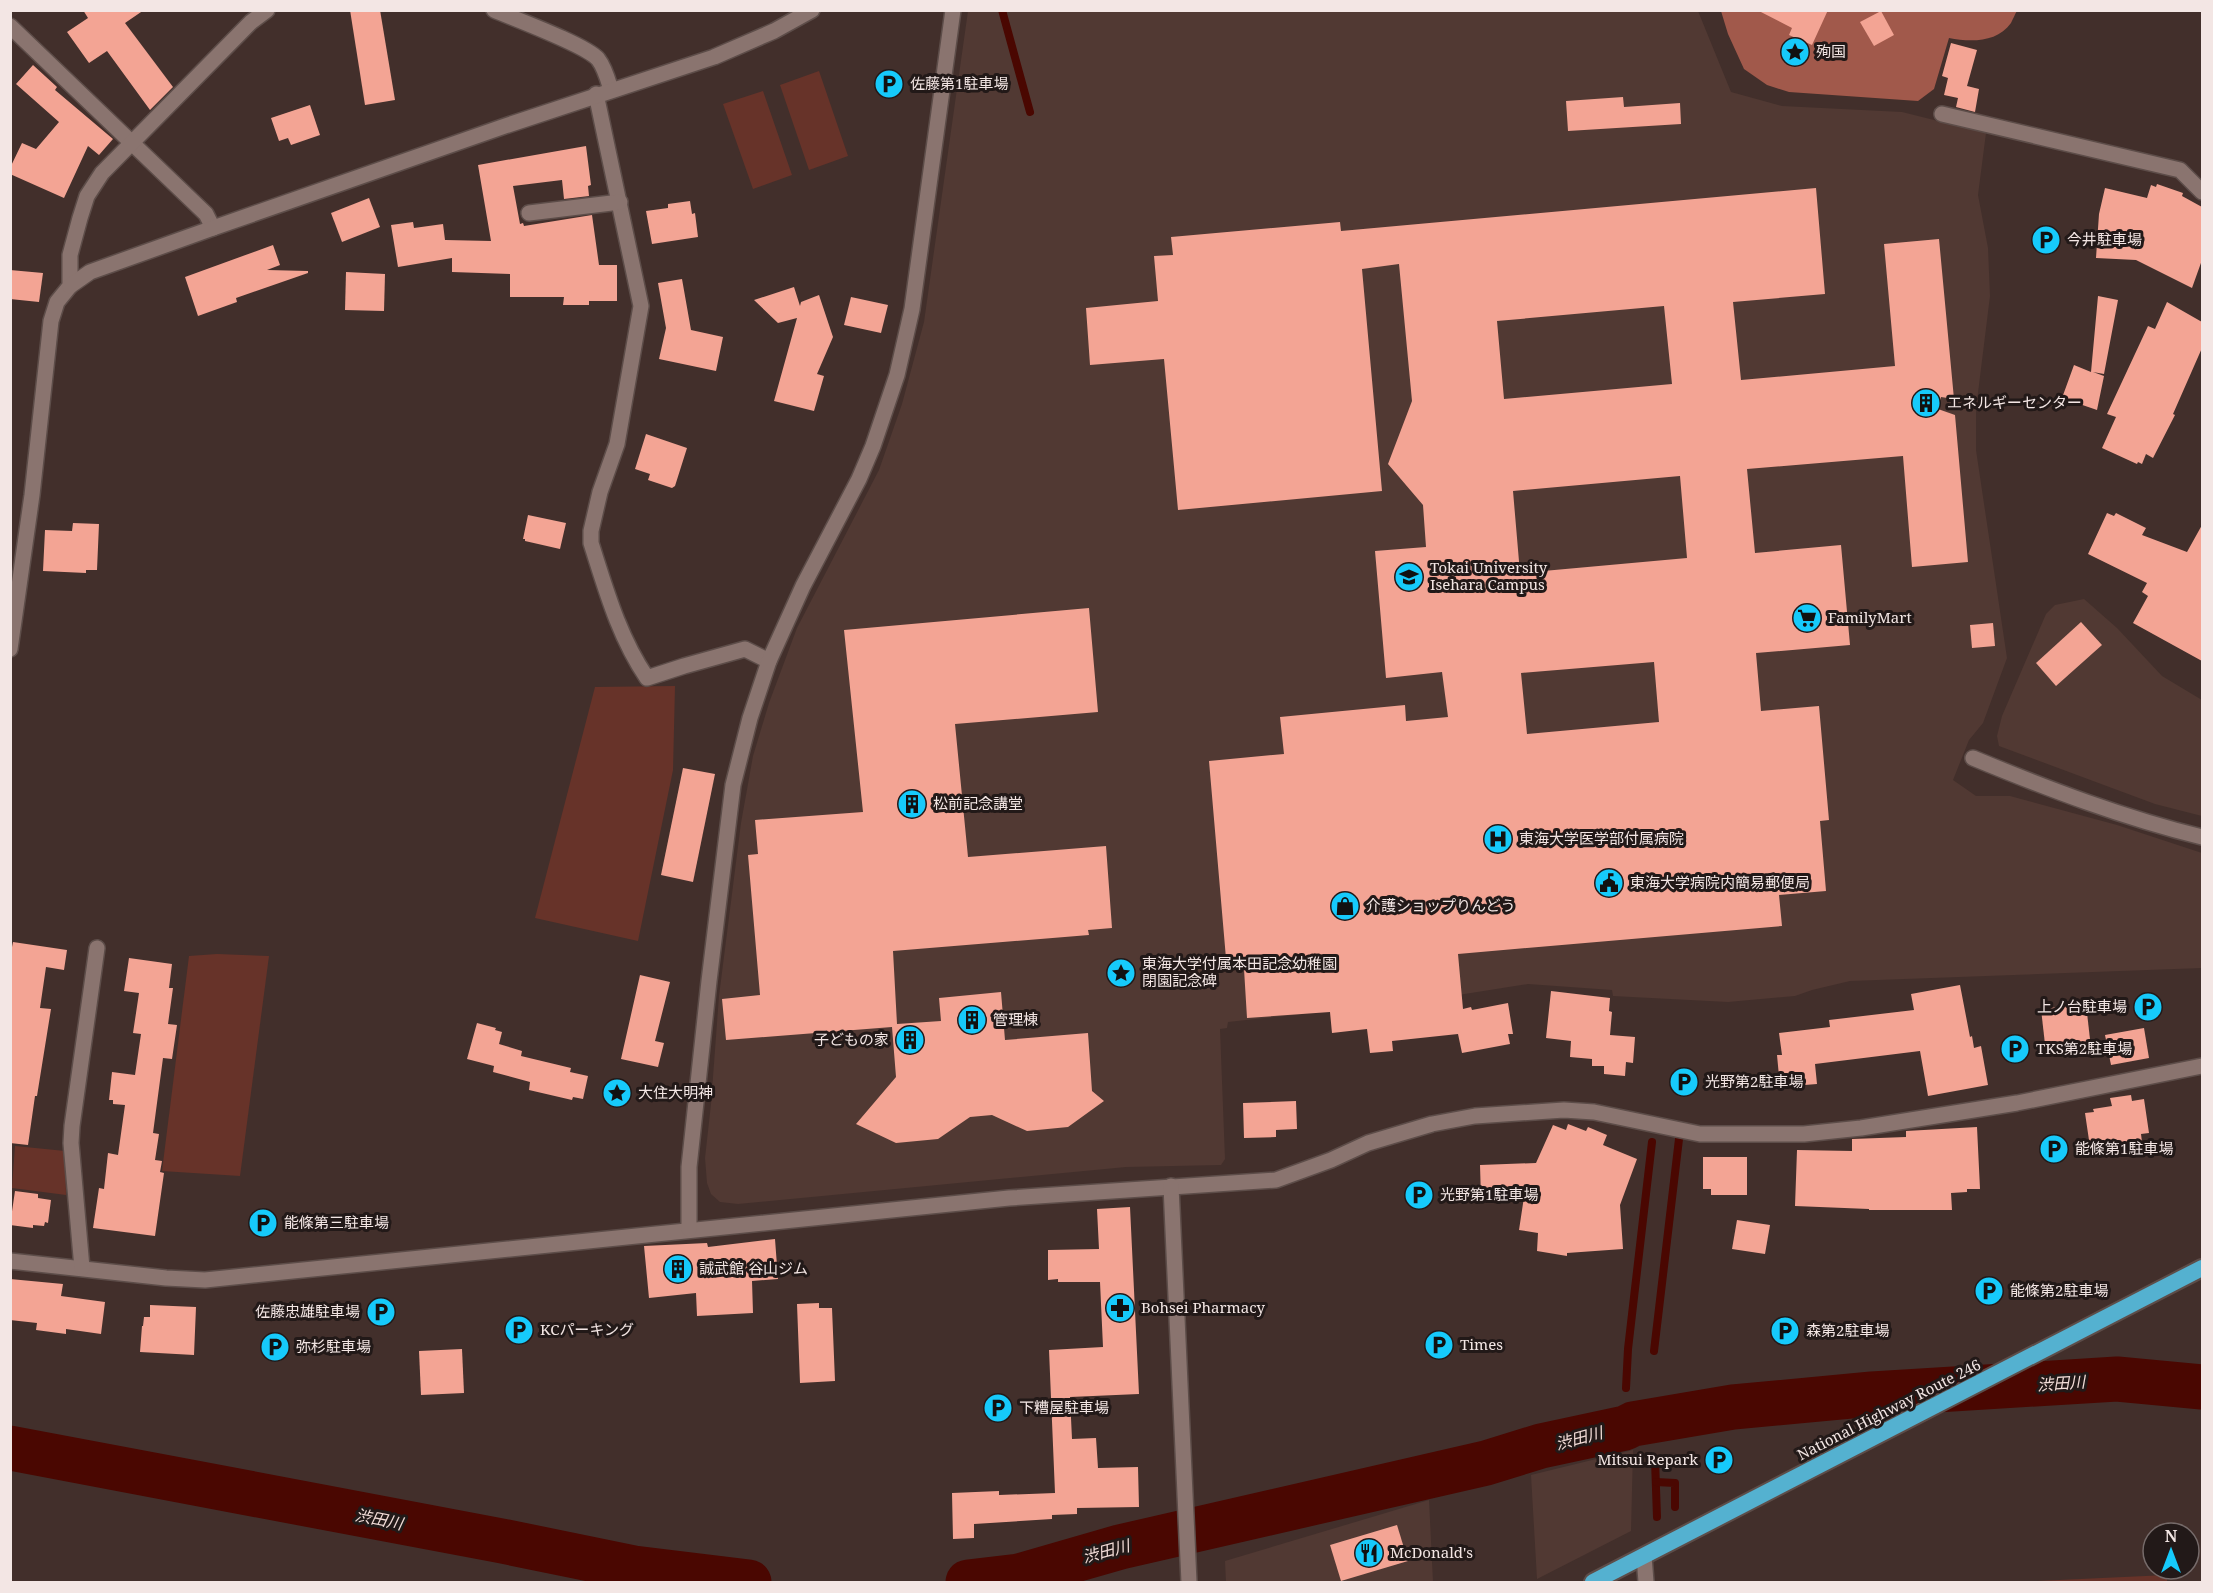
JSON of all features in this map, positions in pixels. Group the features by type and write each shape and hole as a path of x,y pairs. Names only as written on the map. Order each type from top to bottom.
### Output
{"highway":[{"name":"National Highway Route 246","path":"1593,1582 2202,1268"}],"street":[{"path":"70,286 70,255 87,196 102,173 251,22 267,10"},
{"path":"494,10 571,43 596,57 603,67 604,92 620,202 641,306 617,444 600,492 591,531 591,543 614,616 634,660 647,678 746,649 769,661"},
{"path":"10,649 32,495 51,321 57,302 70,286 90,272 213,228 604,92 714,57 774,31 812,10"},
{"path":"690,1229 689,1167 733,785 750,718 769,661 803,586 859,479 873,446 897,375 912,309 953,10"},
{"path":"10,26 206,214 213,228"},
{"path":"1942,114 2181,170 2202,192"},
{"path":"529,213 620,202"},
{"path":"1973,758 2124,815 2159,827 2202,837"},
{"path":"82,1268 72,1126 97,948"},
{"path":"10,1261 205,1280 1009,1198 1276,1180 1331,1160 1368,1143 1432,1124 1475,1116 1564,1110 1594,1112 1700,1134 1804,1134 1860,1128 2017,1103 2202,1066"},
{"path":"1172,1186 1189,1582"},
{"path":"1644,1556 1646,1582"}],"shaded area":[{"name":"Tokai University Isehara Campus","path":"968,11 1698,11 1731,92 1782,106 1902,112 1986,133 1978,195 1988,248 1990,296 1976,409 1976,450 2007,658 1983,723 1969,740 1953,780 1976,796 2010,796 2117,825 2202,853 2202,968 1850,981 1795,996 1728,1002 1613,996 1612,990 1528,984 1452,996 1228,1022 1227,1028 1220,1029 1225,1159 1221,1165 1126,1167 738,1204 720,1202 711,1194 707,1183 705,1158 719,996 741,823 753,756 769,703 797,628 879,470 902,404 924,322"},
{"path":"1721,11 2017,11 2005,30 1991,38 1966,40 1949,38 1934,89 1918,101 1789,92 1767,85 1744,69 1728,34"},
{"path":"819,71 848,156 809,170 780,85"},
{"path":"763,91 792,175 753,189 723,104"},
{"path":"2084,599 2117,628 2162,676 2202,700 2202,816 2155,804 1999,746 1997,736 2002,716 2046,614 2055,605"},
{"path":"675,686 673,770 638,941 535,918 595,687"},
{"path":"217,954 269,956 240,1176 162,1171 189,956"},
{"path":"15,1146 65,1151 66,1195 12,1188"},
{"path":"1633,1450 1631,1531 1537,1579 1531,1475"},
{"path":"1429,1500 1433,1582 1226,1582 1225,1561"},
{"path":"2141,1576 2141,1581 2167,1581 2167,1582 2014,1582"}],"building":[{"path":"83,10 144,10 125,23 173,87 150,110 107,51 89,63 67,32 88,18"},
{"path":"350,10 380,10 395,100 365,105"},
{"path":"1757,10 1828,10 1812,45 1789,35 1792,28"},
{"path":"1881,11 1894,35 1874,46 1860,22"},
{"path":"1951,43 1977,50 1967,86 1979,89 1975,112 1956,107 1958,98 1944,95 1948,78 1942,76"},
{"path":"33,65 57,87 55,90 113,139 99,155 88,146 64,198 10,174 10,168 22,143 36,149 59,122 16,84"},
{"path":"1623,97 1624,107 1680,103 1681,124 1568,131 1566,101"},
{"path":"310,105 320,135 291,145 288,138 279,141 271,118"},
{"path":"586,146 591,185 588,186 589,196 564,199 562,180 513,186 520,224 523,223 524,226 592,215 599,265 617,265 617,301 589,301 589,305 563,305 564,297 510,297 510,274 452,272 452,258 398,267 391,225 413,222 414,228 443,224 445,240 491,241 478,165"},
{"path":"2157,184 2183,193 2182,196 2202,207 2202,260 2192,288 2136,260 2096,258 2099,214 2105,188 2147,198 2151,185 2156,187"},
{"path":"1816,188 1825,294 1733,302 1741,380 1895,366 1884,244 1939,239 1954,399 1941,397 1938,409 1955,415 1968,562 1912,567 1903,456 1747,469 1755,553 1841,545 1850,645 1756,653 1761,711 1819,706 1829,820 1820,821 1826,891 1779,895 1782,926 1458,954 1463,1009 1471,1007 1472,1010 1508,1003 1513,1034 1508,1034 1510,1044 1462,1053 1458,1034 1392,1041 1393,1051 1370,1053 1367,1029 1332,1033 1330,1012 1247,1018 1244,969 1227,970 1209,761 1284,754 1280,717 1405,705 1406,721 1448,717 1442,672 1386,678 1375,551 1426,547 1423,505 1388,464 1412,401 1399,264 1362,269 1382,491 1178,510 1164,359 1090,365 1086,308 1158,301 1154,256 1173,255 1171,237 1340,222 1341,231","holes":["1664,306 1672,384 1504,399 1497,321","1680,476 1687,558 1520,573 1513,491","1654,662 1659,722 1527,734 1521,673"]},
{"path":"369,198 380,227 342,242 331,213"},
{"path":"690,201 692,214 695,213 698,237 652,244 646,211 668,208 668,204"},
{"path":"273,245 280,265 267,270 308,271 308,273 236,298 237,302 198,316 185,277"},
{"path":"10,270 43,273 39,302 10,299"},
{"path":"346,272 385,274 384,311 345,310"},
{"path":"682,279 691,330 723,337 716,371 659,359 666,328 658,283"},
{"path":"794,287 800,306 801,302 819,295 833,337 817,374 824,376 814,411 774,401 797,318 778,323 754,300"},
{"path":"2098,296 2118,300 2104,374 2093,372 2104,376 2097,410 2062,398 2074,365 2091,372"},
{"path":"851,297 888,305 881,333 844,325"},
{"path":"2167,302 2202,322 2202,348 2173,414 2175,415 2153,458 2146,454 2142,464 2138,462 2137,464 2102,448 2116,417 2107,414 2148,326 2155,329"},
{"path":"646,434 687,448 675,486 672,488 648,480 650,474 635,469"},
{"path":"2107,513 2114,516 2116,513 2146,528 2142,535 2187,552 2202,525 2202,661 2133,623 2148,596 2142,592 2147,583 2088,554"},
{"path":"528,515 566,523 560,549 523,539"},
{"path":"73,523 99,524 97,570 86,570 86,573 43,571 45,530 72,531"},
{"path":"1089,608 1098,712 955,724 968,857 1106,846 1112,928 1088,930 1089,935 893,951 897,1024 941,1021 939,998 1001,992 1005,1040 1088,1033 1092,1091 1104,1101 1068,1127 1027,1131 992,1115 970,1117 938,1139 896,1143 856,1124 896,1077 892,1027 726,1040 722,999 760,995 748,855 758,854 755,820 863,812 844,630"},
{"path":"2081,622 2102,645 2056,686 2036,663"},
{"path":"1993,623 1995,646 1972,648 1970,625"},
{"path":"683,768 715,774 693,882 661,875"},
{"path":"13,942 67,950 64,970 46,967 40,1008 51,1009 28,1145 10,1143 10,957"},
{"path":"129,958 172,964 169,988 173,988 168,1024 177,1025 172,1059 163,1058 153,1133 159,1134 155,1160 162,1161 160,1172 164,1173 155,1236 93,1228 99,1188 104,1189 108,1153 118,1155 125,1105 113,1104 113,1100 109,1100 112,1072 135,1075 141,1034 133,1033 139,993 124,991"},
{"path":"640,975 670,982 655,1041 664,1043 658,1067 621,1059"},
{"path":"1960,985 1970,1037 1972,1036 1974,1048 1981,1046 1988,1085 1928,1096 1920,1051 1815,1064 1817,1084 1780,1087 1777,1055 1782,1055 1779,1033 1830,1027 1829,1020 1914,1010 1911,994"},
{"path":"1551,991 1610,998 1609,1011 1612,1012 1610,1035 1635,1037 1633,1063 1626,1062 1625,1076 1604,1074 1604,1066 1592,1066 1592,1059 1570,1057 1571,1041 1546,1038"},
{"path":"2086,1004 2091,1048 2046,1053 2041,1009"},
{"path":"477,1023 502,1032 499,1044 522,1051 521,1056 571,1068 570,1072 588,1076 583,1099 573,1097 572,1100 529,1090 530,1082 493,1072 494,1066 467,1059"},
{"path":"2144,1028 2149,1058 2111,1065 2105,1035"},
{"path":"2131,1095 2132,1101 2144,1099 2149,1133 2141,1134 2142,1142 2099,1149 2099,1146 2090,1147 2085,1113 2094,1112 2093,1109 2112,1106 2110,1098"},
{"path":"1296,1101 1297,1129 1276,1130 1276,1137 1244,1138 1243,1103"},
{"path":"1568,1124 1586,1131 1588,1127 1607,1135 1603,1145 1637,1159 1620,1205 1623,1249 1567,1253 1567,1256 1537,1251 1538,1233 1519,1230 1524,1197 1481,1198 1480,1165 1536,1163 1553,1125 1566,1130"},
{"path":"1977,1127 1980,1189 1951,1193 1952,1210 1869,1210 1795,1206 1797,1150 1852,1151 1852,1139 1906,1137 1906,1131"},
{"path":"1703,1157 1747,1157 1747,1195 1711,1195 1711,1189 1703,1189"},
{"path":"15,1191 38,1194 38,1198 51,1200 48,1223 45,1222 44,1226 33,1225 33,1228 10,1225"},
{"path":"1130,1207 1139,1394 1070,1397 1072,1439 1096,1438 1098,1468 1138,1467 1139,1507 1077,1508 1077,1514 1052,1515 1052,1519 974,1524 974,1538 953,1539 952,1493 999,1491 999,1495 1055,1493 1049,1350 1103,1347 1100,1282 1048,1280 1048,1250 1099,1249 1097,1209"},
{"path":"1737,1220 1770,1225 1765,1254 1732,1249"},
{"path":"775,1239 778,1279 752,1281 753,1313 697,1316 696,1293 649,1298 644,1246 707,1243 708,1247"},
{"path":"10,1279 63,1284 61,1296 105,1302 101,1334 66,1329 66,1334 36,1330 37,1323 10,1320"},
{"path":"819,1303 819,1308 832,1308 835,1381 800,1383 797,1304"},
{"path":"150,1305 196,1307 194,1355 140,1352 142,1326 144,1317 150,1317"},
{"path":"462,1349 464,1393 421,1395 419,1351"},
{"name":"McDonald's","path":"1397,1525 1408,1561 1341,1581 1330,1545"}],"waterway":[{"path":"1002,10 1030,112"},
{"path":"1654,1351 1679,1139"},
{"path":"1626,1388 1628,1349 1652,1142"},
{"name":"渋田川","path":"968,1582 1019,1576 1120,1547 1486,1463 1541,1446 1625,1428 1633,1424 1733,1407 1872,1394 2117,1379 2202,1387"},
{"path":"1627,1407 1633,1424"},
{"name":"渋田川","path":"10,1448 634,1568 749,1582"},
{"path":"1655,1460 1657,1517"},
{"path":"1656,1482 1675,1483 1675,1507"}],"place":[{"name":"殉国","path":"1795,52"},
{"name":"佐藤第1駐車場","path":"889,84"},
{"name":"今井駐車場","path":"2046,240"},
{"name":"エネルギーセンター","path":"1926,403"},
{"name":"Tokai University Isehara Campus","path":"1409,577"},
{"name":"FamilyMart","path":"1807,618"},
{"name":"松前記念講堂","path":"912,804"},
{"name":"東海大学医学部付属病院","path":"1498,839"},
{"name":"東海大学病院内簡易郵便局","path":"1609,883"},
{"name":"介護ショップりんどう","path":"1345,906"},
{"name":"東海大学付属本田記念幼稚園 閉園記念碑","path":"1121,973"},
{"name":"上ノ台駐車場","path":"2148,1007"},
{"name":"管理棟","path":"972,1020"},
{"name":"子どもの家","path":"910,1040"},
{"name":"TKS第2駐車場","path":"2015,1049"},
{"name":"光野第2駐車場","path":"1684,1082"},
{"name":"大住大明神","path":"617,1093"},
{"name":"能條第1駐車場","path":"2054,1149"},
{"name":"光野第1駐車場","path":"1419,1195"},
{"name":"能條第三駐車場","path":"263,1223"},
{"name":"誠武館 谷山ジム","path":"678,1269"},
{"name":"能條第2駐車場","path":"1989,1291"},
{"name":"Bohsei Pharmacy","path":"1120,1308"},
{"name":"佐藤忠雄駐車場","path":"381,1312"},
{"name":"KCパーキング","path":"519,1330"},
{"name":"森第2駐車場","path":"1785,1331"},
{"name":"Times","path":"1439,1345"},
{"name":"弥杉駐車場","path":"275,1347"},
{"name":"下糟屋駐車場","path":"998,1408"},
{"name":"Mitsui Repark","path":"1719,1460"},
{"name":"McDonald's","path":"1369,1553"}]}
